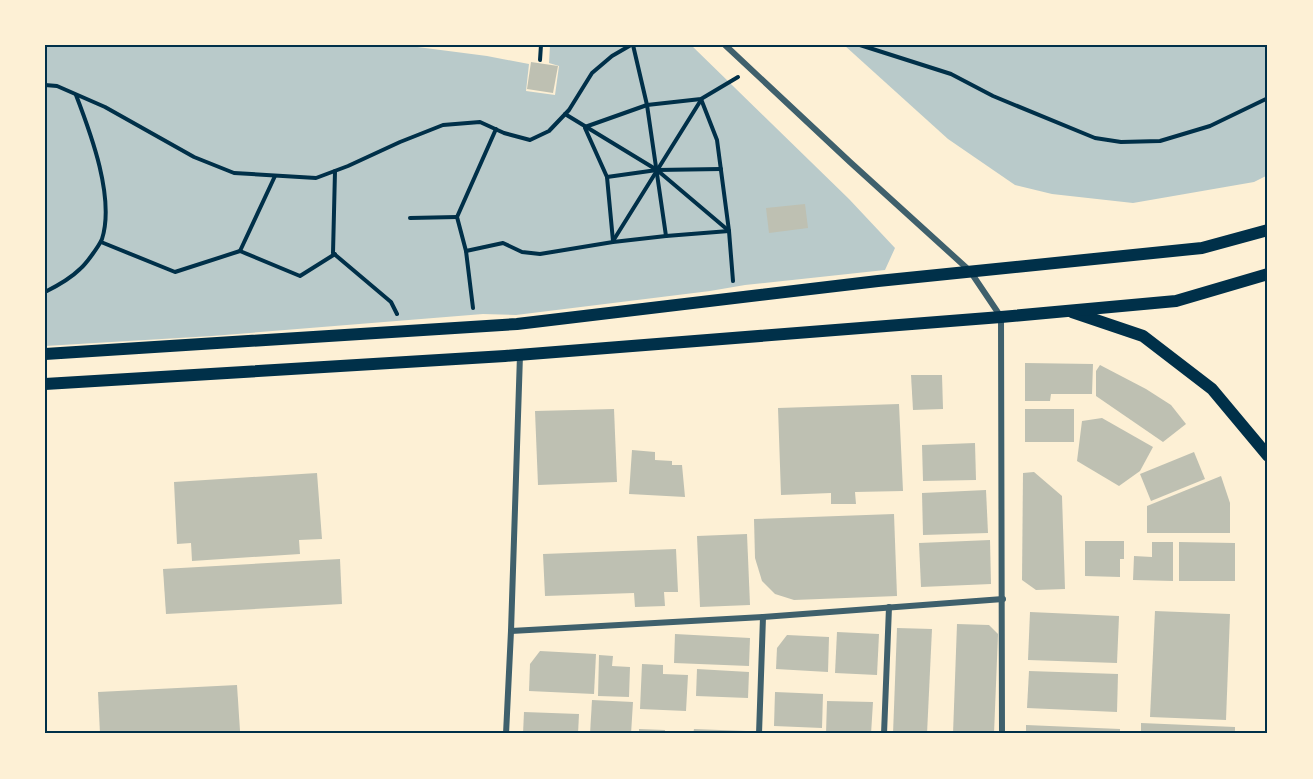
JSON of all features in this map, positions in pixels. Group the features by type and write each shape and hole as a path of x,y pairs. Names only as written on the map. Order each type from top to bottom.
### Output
{"main road":[{"path":"45,354 517,324 970,271 1202,248 1268,230"},
{"path":"45,384 520,354 1176,301 1268,274"},
{"path":"1068,310 1143,336 1212,389 1268,456"}],"street":[{"path":"725,45 970,271 1001,316 1002,734"},
{"path":"506,734 520,354"},
{"path":"511,631 763,617 1003,599"},
{"path":"884,734 888,607"},
{"path":"759,734 763,617"}],"path":[{"path":"503,45 520,45"},
{"path":"540,60 541,45"},
{"path":"45,85 57,86 105,107 194,157 234,173 316,178 443,125 480,122 504,133 530,140 549,131 565,114 592,73 612,56 632,45 647,105 666,236"},
{"path":"860,45 951,74 993,96 1095,138 1121,142 1160,141 1219,122 1268,98"},
{"path":"585,127 647,105 701,99 751,68"},
{"path":"45,292 81,269 101,242 106,216 101,178 91,135 76,94"},
{"path":"701,99 717,140 729,231 734,298"},
{"path":"613,242 701,99"},
{"path":"565,114 657,170 729,231"},
{"path":"585,127 607,177 613,242"},
{"path":"476,326 466,251 457,217 496,129"},
{"path":"607,177 657,170 721,169"},
{"path":"335,171 333,253 391,302 404,331"},
{"path":"240,251 275,176"},
{"path":"410,218 457,217"},
{"path":"466,251 502,243 522,252 540,254 613,242 729,231"},
{"path":"101,242 175,272 240,251 300,276 335,255"}],"shaded area":[{"path":"45,45 402,45 529,64 526,91 555,95 559,66 549,63 550,45 691,45 849,199 895,248 885,270 745,285 516,315 483,314 212,336 45,346"},
{"path":"844,45 1268,45 1268,175 1254,182 1133,203 1052,194 1015,185 948,139"}],"building":[{"path":"531,62 558,66 553,93 527,89"},
{"path":"805,204 808,228 769,233 766,208"},
{"path":"1025,363 1093,364 1092,394 1051,394 1050,401 1025,401"},
{"path":"1100,365 1171,405 1186,424 1163,442 1096,396 1096,371"},
{"path":"911,375 942,375 943,409 913,410"},
{"path":"899,404 903,491 855,492 856,504 831,504 831,493 781,495 778,408"},
{"path":"614,409 617,482 538,485 535,411"},
{"path":"1025,409 1074,409 1074,442 1025,442"},
{"path":"1102,418 1153,447 1140,471 1119,486 1077,461 1082,421"},
{"path":"975,443 976,480 923,481 922,445"},
{"path":"632,450 655,452 655,460 672,461 672,465 682,465 685,497 629,494"},
{"path":"1194,452 1205,479 1151,501 1140,474"},
{"path":"1034,472 1062,496 1065,589 1036,590 1022,580 1023,473"},
{"path":"317,473 322,539 299,540 300,554 192,561 191,543 177,544 174,482"},
{"path":"1221,476 1230,503 1230,533 1147,533 1147,506"},
{"path":"986,490 988,533 923,535 922,493"},
{"path":"894,514 897,596 794,600 775,594 762,581 755,558 754,519"},
{"path":"747,534 750,605 700,607 697,536"},
{"path":"990,540 991,584 921,587 919,543"},
{"path":"1085,541 1124,541 1124,559 1120,559 1120,577 1085,576"},
{"path":"1152,542 1173,542 1173,581 1133,580 1134,556 1152,557"},
{"path":"1179,542 1235,543 1235,581 1179,581"},
{"path":"676,549 678,592 664,592 665,606 635,607 634,593 545,596 543,554"},
{"path":"340,559 342,604 166,614 163,569"},
{"path":"1155,611 1230,614 1226,720 1150,717"},
{"path":"1030,612 1119,616 1117,663 1028,660"},
{"path":"957,624 989,625 998,634 994,734 953,734"},
{"path":"897,628 932,629 927,734 893,734"},
{"path":"837,632 879,634 877,675 835,673"},
{"path":"675,634 750,638 749,666 674,663"},
{"path":"787,635 829,637 828,672 776,669 777,648"},
{"path":"540,651 596,654 594,694 529,691 530,664"},
{"path":"599,655 613,656 612,666 630,667 629,697 598,696"},
{"path":"642,664 663,665 663,674 688,675 686,711 640,709"},
{"path":"697,669 749,672 748,698 696,696"},
{"path":"1029,671 1118,674 1117,712 1027,708"},
{"path":"237,685 240,731 100,734 98,692"},
{"path":"775,692 823,694 822,728 774,726"},
{"path":"592,700 633,702 631,734 590,734"},
{"path":"827,701 873,702 871,734 826,734"},
{"path":"524,712 579,714 578,734 523,734"},
{"path":"1141,723 1235,727 1235,734 1141,734"},
{"path":"1026,725 1120,729 1120,734 1026,734"},
{"path":"639,729 665,730 665,734 639,734"},
{"path":"694,729 746,731 746,734 693,734"}]}
